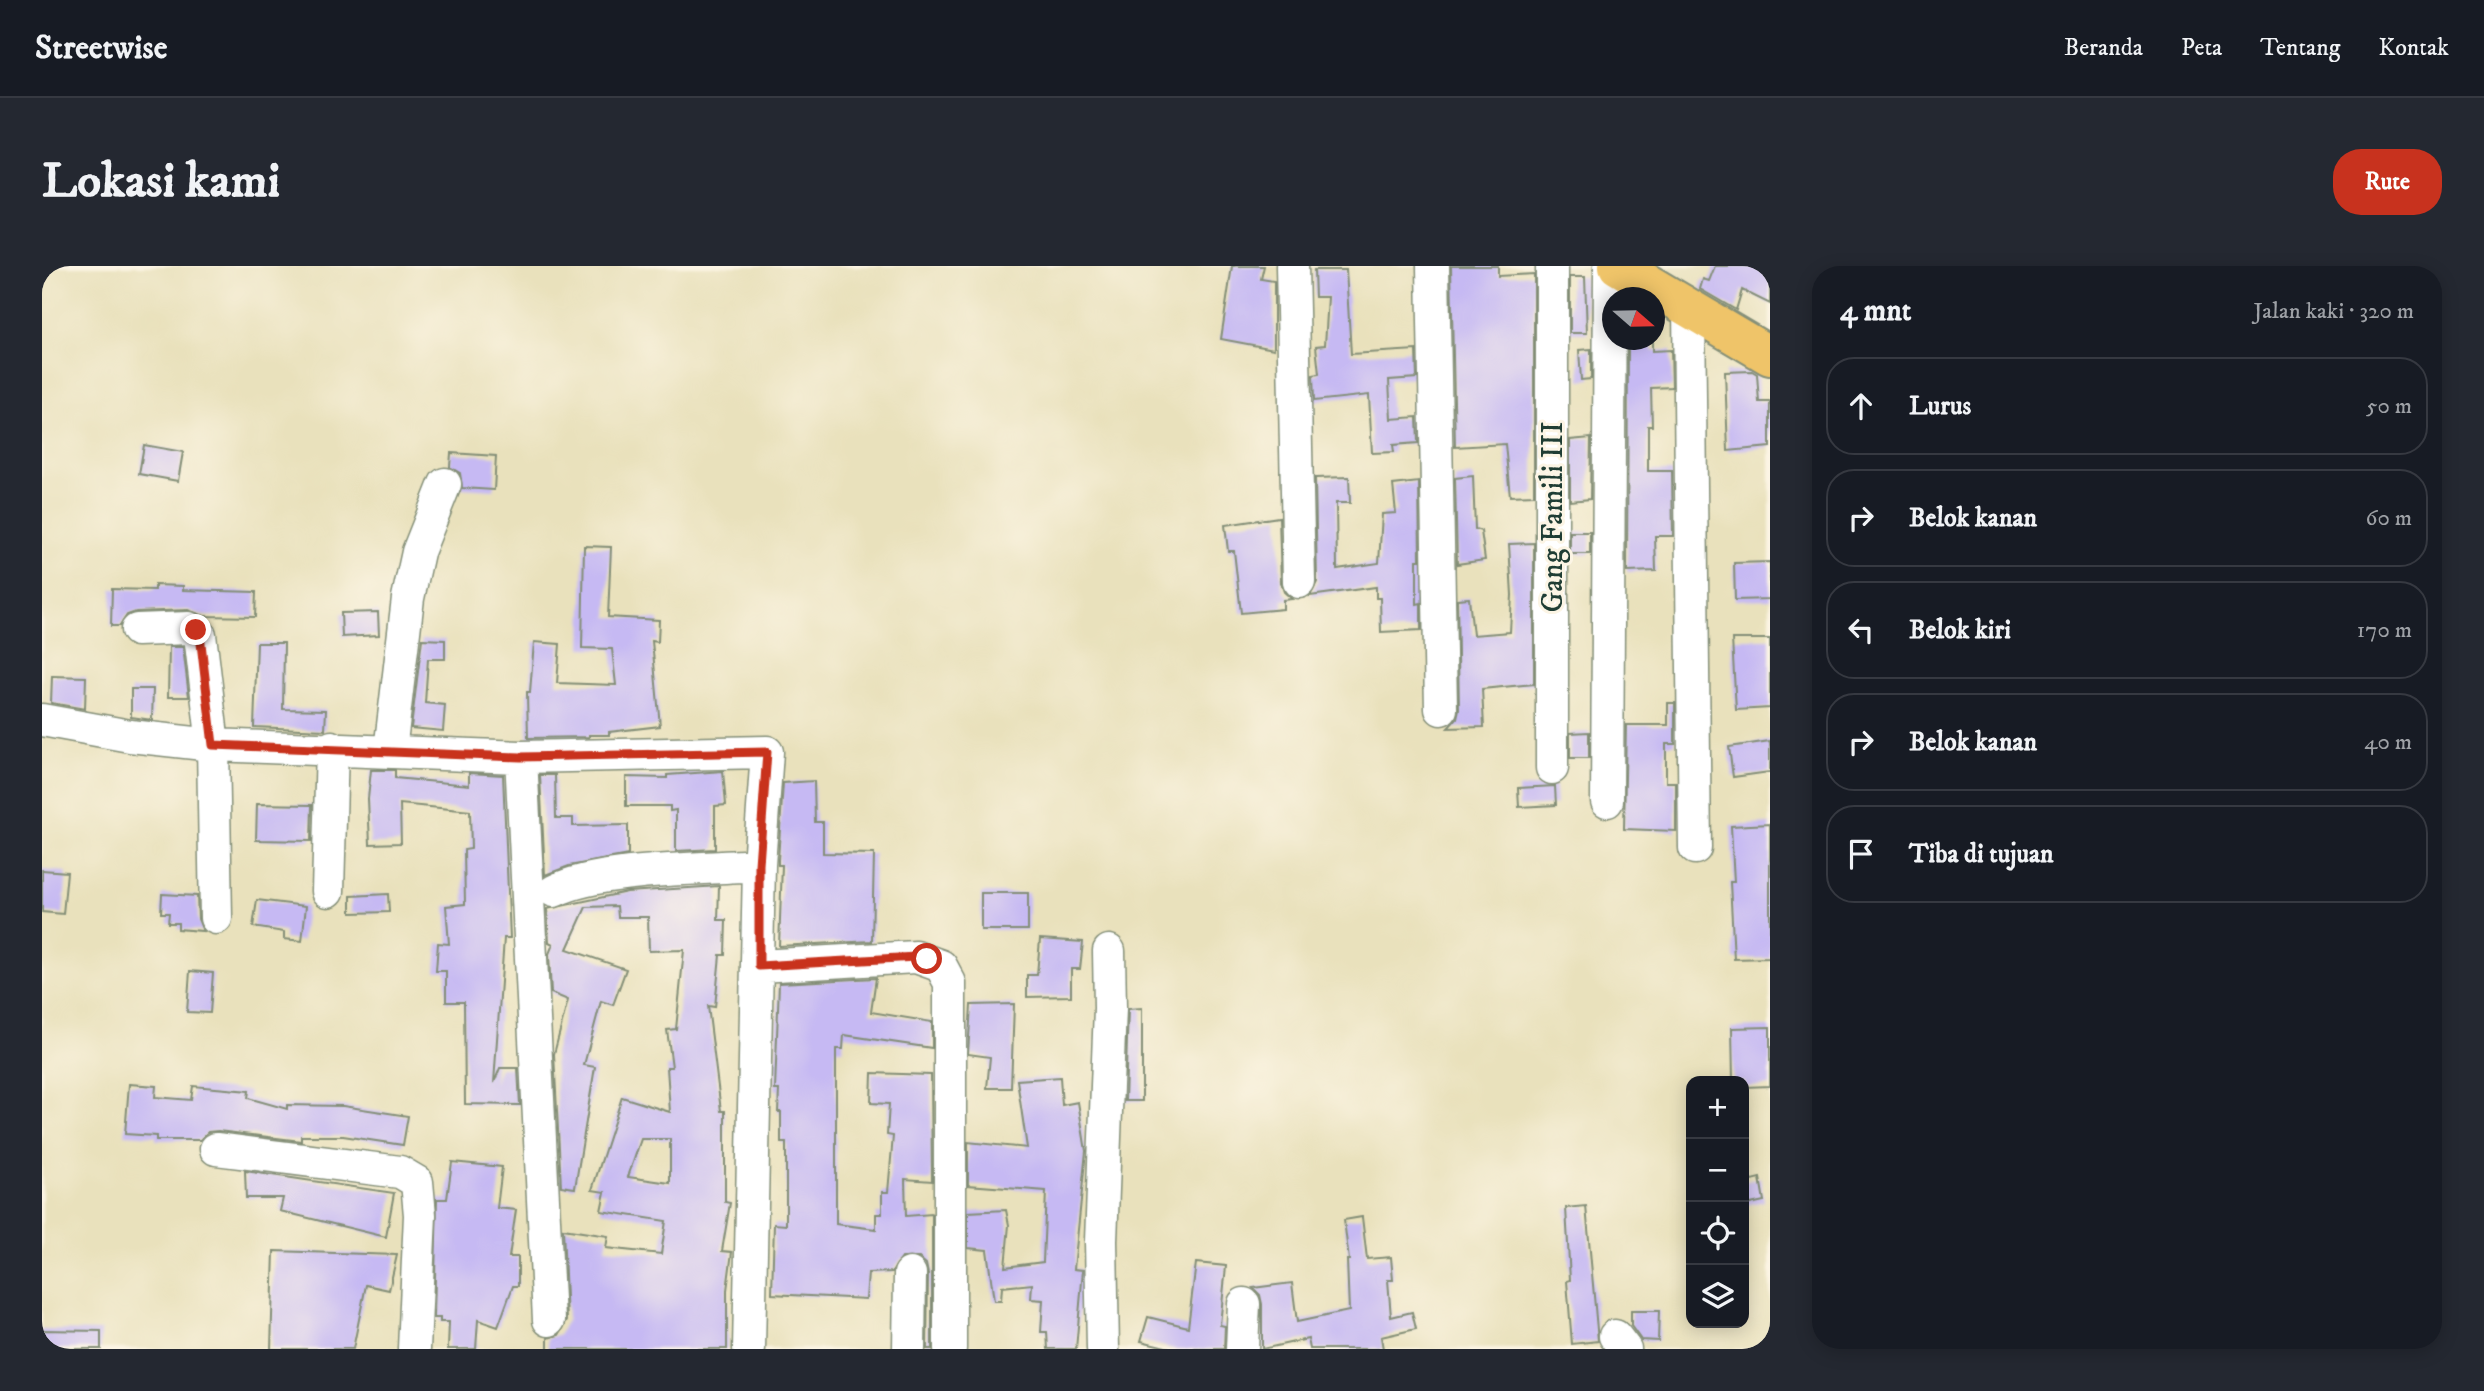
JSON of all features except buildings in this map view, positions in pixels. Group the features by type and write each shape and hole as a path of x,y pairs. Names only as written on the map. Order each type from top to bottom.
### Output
{"main road":[{"path":"1618,266 1770,356"}],"street":[{"path":"1292,266 1299,582"},
{"path":"1433,266 1441,709"},
{"name":"Gang Famili III","path":"1552,266 1552,768"},
{"path":"1607,801 1610,266"},
{"path":"1689,308 1695,848"},
{"path":"390,751 408,598 418,552 445,484"},
{"path":"136,630 189,628 200,635 213,745 216,918"},
{"path":"42,720 130,736 213,745 332,747 521,757 767,752 759,865 749,1349"},
{"path":"328,891 332,747"},
{"path":"521,757 549,1320"},
{"path":"554,891 572,881 759,865"},
{"path":"1103,1349 1101,1241 1110,1008 1109,951"},
{"path":"759,966 916,957 940,966 950,983 950,1349"},
{"path":"216,1149 400,1172 417,1182 420,1214 414,1349"},
{"path":"909,1349 910,1274"},
{"path":"1242,1349 1244,1304"}],"route":[{"path":"196,630 200,635 213,745 332,747 521,757 757,750 767,752 759,865 759,966 916,957 927,959"}]}
